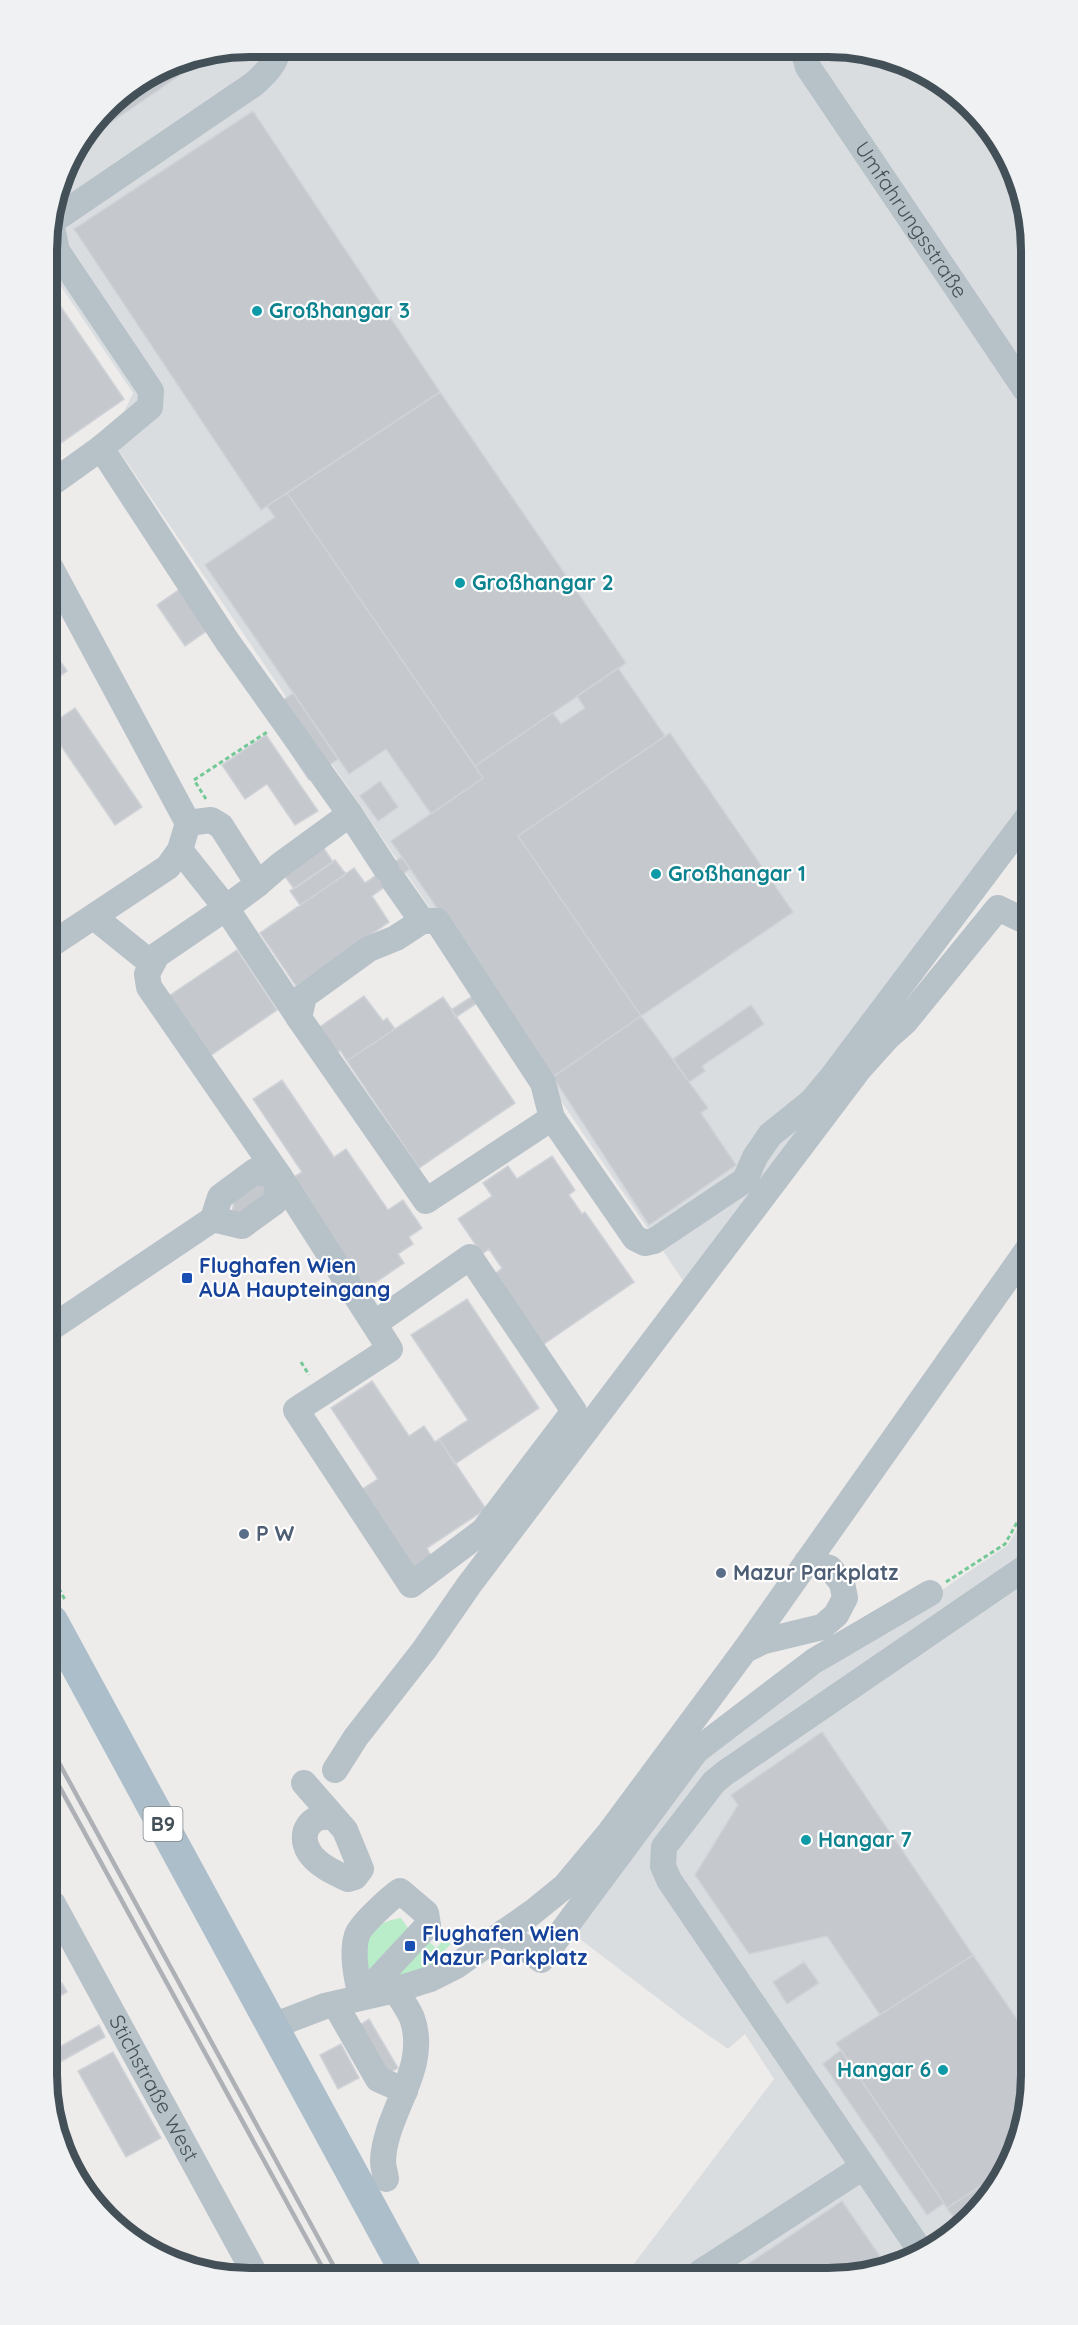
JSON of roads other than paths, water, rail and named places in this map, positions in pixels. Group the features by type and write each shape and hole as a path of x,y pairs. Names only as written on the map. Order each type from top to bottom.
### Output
{"main road":[{"name":"B9","path":"57,1630 404,2268"}],"street":[{"path":"60,216 254,84 268,71 276,57"},
{"name":"Umfahrungsstraße","path":"805,57 808,67 1021,383"},
{"path":"57,251 151,391 150,407 102,448 57,480"},
{"path":"102,448 227,641 350,814 422,921"},
{"path":"57,580 188,823 180,850 168,867 57,941"},
{"path":"350,814 226,908 157,955 147,974 149,987 280,1177 374,1324 390,1349 296,1410 411,1585 483,1531 574,1410 470,1257 374,1324"},
{"path":"299,1018 304,996 369,949 396,938 422,921 438,921 543,1083 552,1118 635,1238 645,1243 654,1241 745,1180 755,1157 770,1135 811,1102 832,1077 1021,817"},
{"path":"188,823 211,820 221,826 258,884"},
{"path":"180,850 226,908 426,1202 552,1118"},
{"path":"335,1770 356,1737 424,1650 475,1576 860,1068 905,1022 998,908 1021,919"},
{"path":"94,917 151,963"},
{"path":"57,1324 213,1219 220,1197 255,1171 280,1177"},
{"path":"213,1219 242,1226 275,1202 280,1177"},
{"path":"273,2026 335,2004 395,1990 429,1979 456,1966 565,1886 595,1851 745,1650 1021,1259"},
{"path":"745,1650 764,1641 822,1628 836,1615 845,1598 842,1583 830,1568 807,1562"},
{"path":"916,2246 669,1880 663,1866 664,1847 714,1782 725,1773 1021,1570"},
{"path":"504,1932 541,1960 696,1751 814,1661 930,1593"},
{"path":"304,1782 334,1818"},
{"name":"Stichstraße West","path":"57,1911 252,2268"},
{"path":"386,2179 383,2161 389,2133 413,2068 417,2043 411,2018 395,1990"},
{"path":"335,2004 378,2079 405,2091"},
{"path":"707,2268 863,2167"}],"railway":[{"path":"57,1759 335,2268"},
{"path":"57,1782 323,2268"}],"place":[{"name":"Großhangar 3","path":"257,311"},
{"name":"Großhangar 2","path":"460,583"},
{"name":"Großhangar 1","path":"656,874"},
{"name":"Flughafen Wien AUA Haupteingang","path":"187,1278"},
{"name":"P W","path":"244,1534"},
{"name":"Mazur Parkplatz","path":"721,1573"},
{"name":"Hangar 7","path":"806,1840"},
{"name":"Flughafen Wien Mazur Parkplatz","path":"410,1946"},
{"name":"Hangar 6","path":"943,2070"}]}
